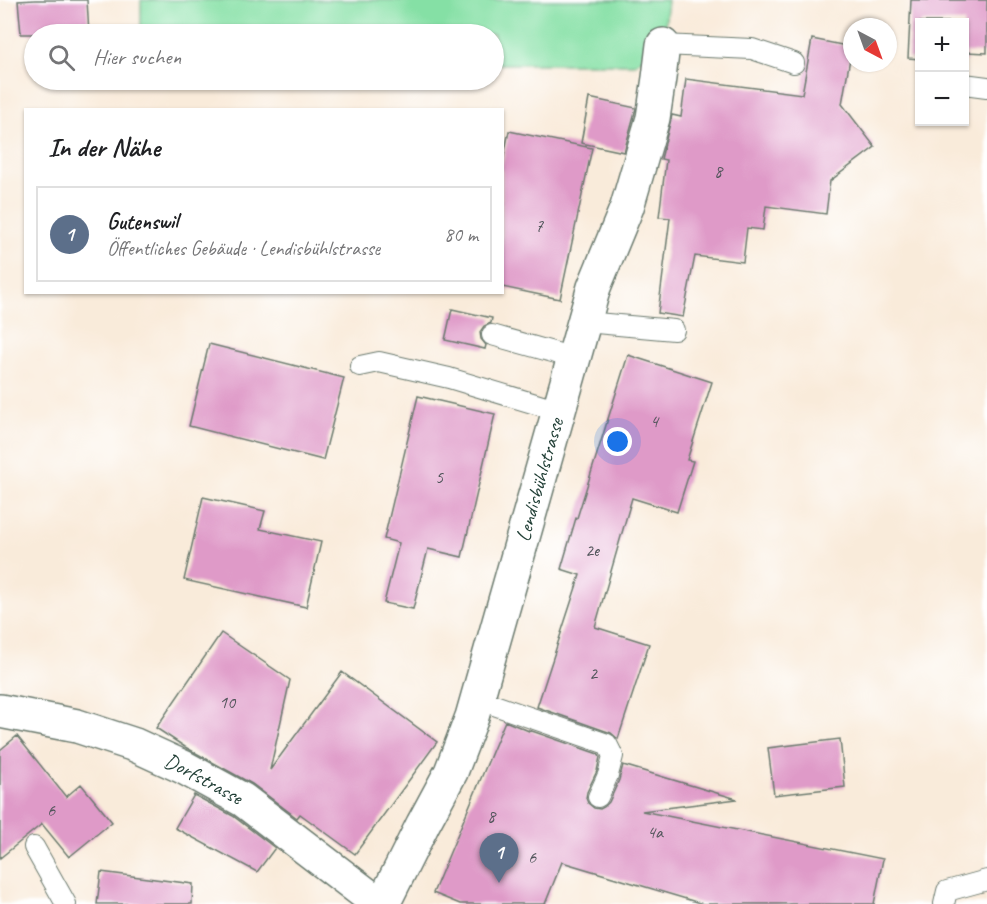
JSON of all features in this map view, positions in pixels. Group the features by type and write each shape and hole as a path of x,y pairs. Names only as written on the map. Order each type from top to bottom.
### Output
{"street":[{"name":"Lendisbühlstrasse","path":"381,904 451,772 472,717 594,287 627,207 653,118 663,45"},
{"name":"Dorfstrasse","path":"0,711 77,726 135,745 183,767 243,800 381,904"}],"lane":[{"path":"663,45 752,49 794,63"},
{"path":"969,85 987,87"},
{"path":"585,322 674,330"},
{"path":"492,335 574,358"},
{"path":"360,366 379,362 449,378 559,411"},
{"path":"477,699 607,744 613,756 608,775 598,797"},
{"path":"34,846 66,904"},
{"path":"944,904 947,891 987,880"}],"green space":[{"path":"141,0 668,0 663,45 635,64 504,64 504,24 141,24"}],"building":[{"path":"87,0 88,24 24,24 24,34 21,34 18,1"},
{"path":"911,0 987,0 987,53 969,52 969,18 915,18 915,59 908,58"},
{"path":"812,39 843,45 843,72 848,72 842,104 875,147 830,181 826,214 766,206 763,230 747,228 743,262 695,256 683,317 658,313 670,218 659,217 666,160 661,159 672,115 681,117 686,79 802,94"},
{"path":"589,98 636,108 624,152 581,143"},
{"path":"509,131 592,148 560,299 504,287 504,155"},
{"path":"452,309 492,318 491,323 484,326 480,332 481,339 486,345 485,349 445,340"},
{"path":"209,344 344,378 323,460 189,426"},
{"path":"628,355 712,382 687,460 693,461 677,512 632,498 595,627 649,644 618,739 611,733 537,707 580,575 561,569"},
{"path":"418,396 495,414 462,557 428,549 413,609 384,603 399,543 384,539"},
{"path":"203,497 265,511 260,529 321,542 306,607 184,580"},
{"path":"221,633 290,680 270,770 342,672 437,742 355,854 300,814 297,818 252,784 156,728"},
{"path":"505,721 598,754 600,757 597,771 586,798 594,808 600,809 609,802 623,765 737,799 642,811 883,859 874,904 703,904 562,862 545,904 460,904 433,893"},
{"path":"17,736 66,797 81,784 112,822 69,857 42,824 0,858 0,750"},
{"path":"840,739 845,787 774,795 768,748"},
{"path":"194,795 233,816 275,848 257,872 175,828"},
{"path":"101,872 193,884 192,904 97,904"}],"place":[{"name":"Gutenswil","path":"499,883"}]}
